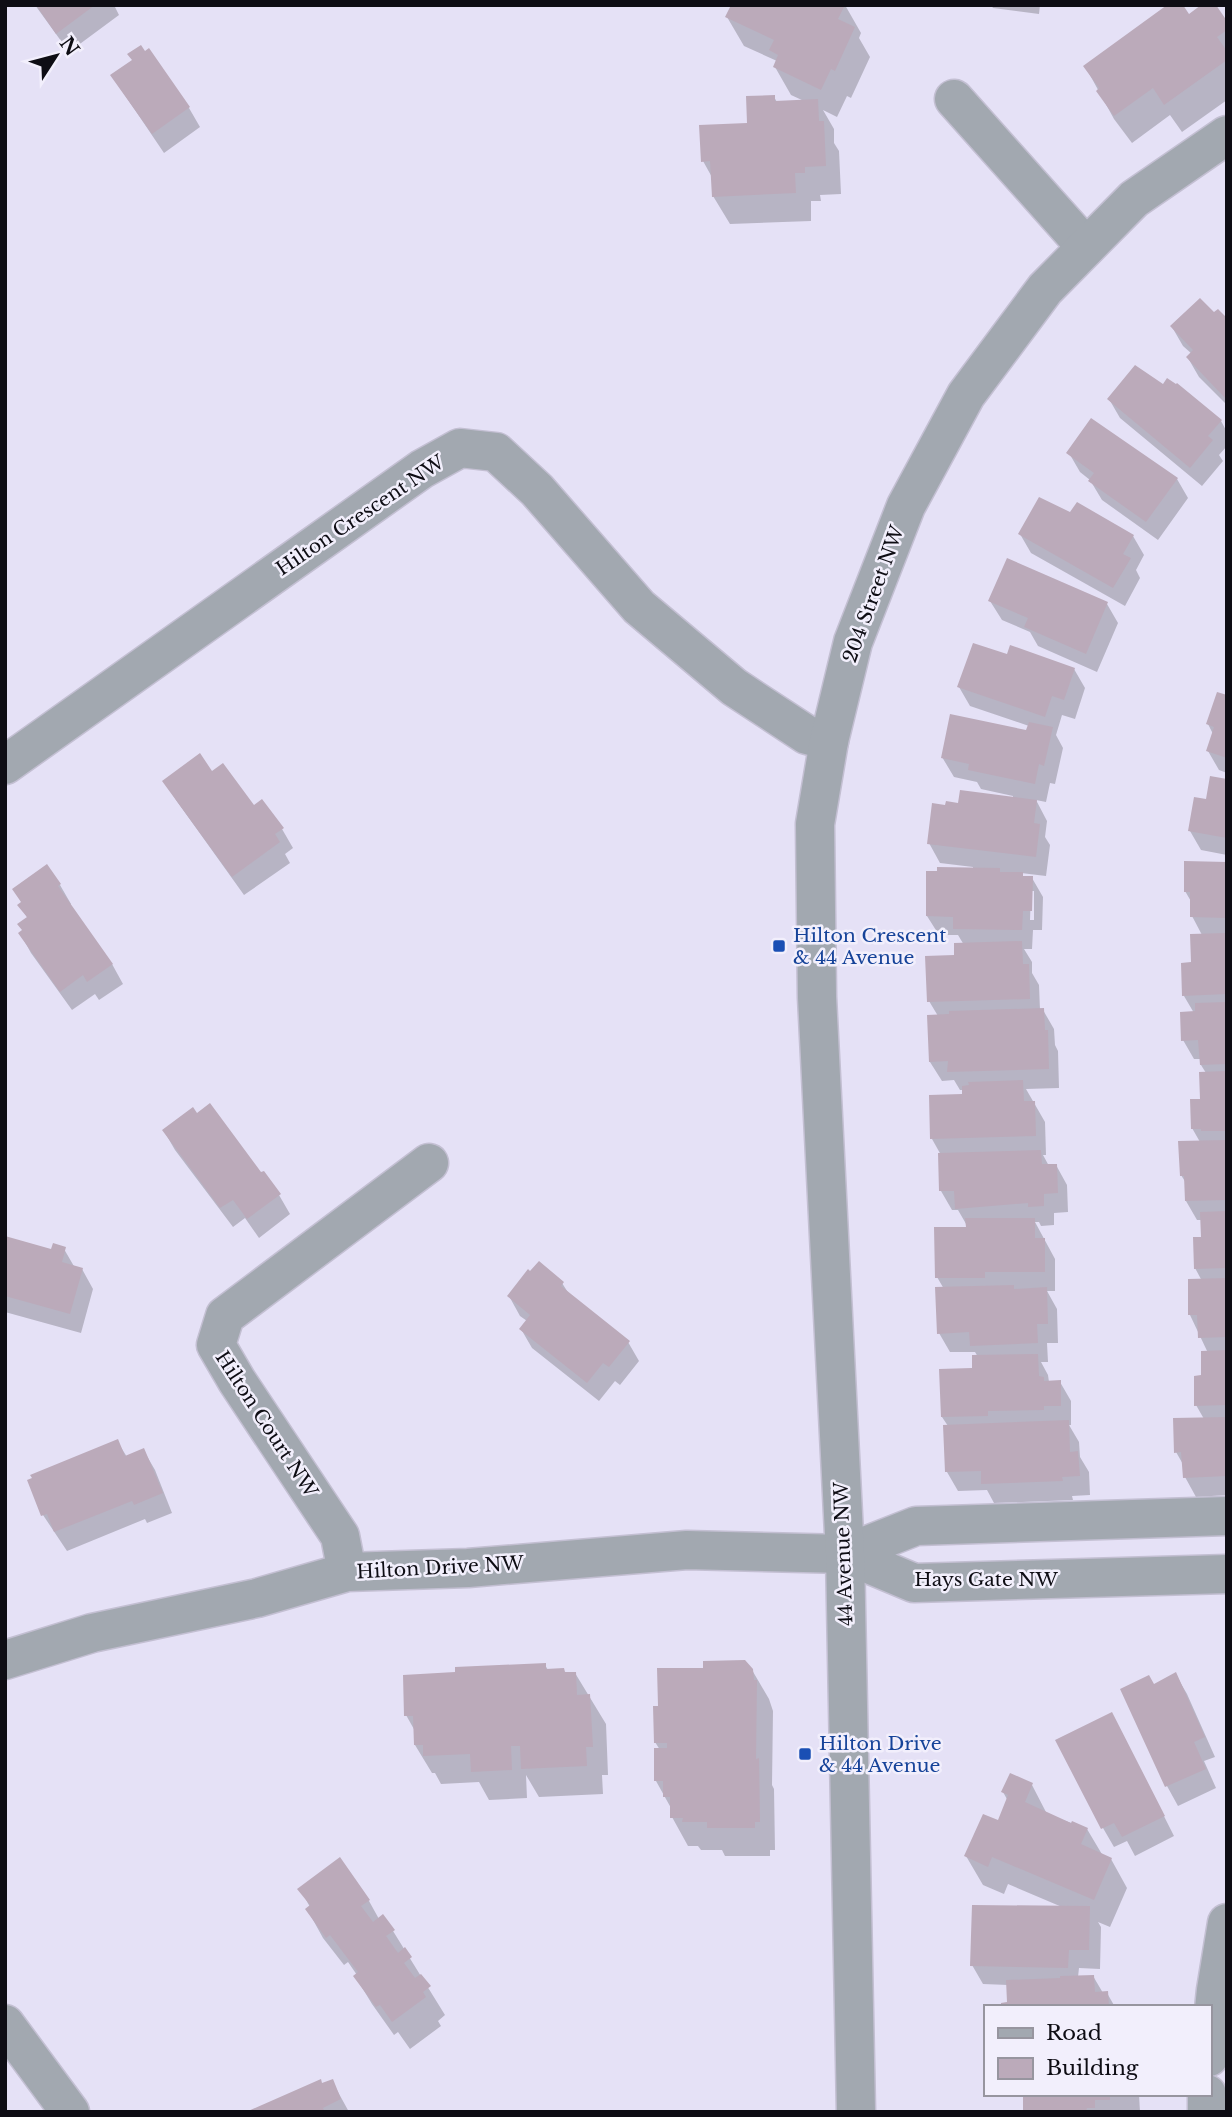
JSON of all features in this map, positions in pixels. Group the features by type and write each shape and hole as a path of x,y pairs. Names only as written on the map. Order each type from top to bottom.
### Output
{"street":[{"path":"954,100 1086,247"},
{"name":"204 Street NW","path":"817,997 815,824 829,741 853,642 906,506 966,395 1045,289 1134,199 1227,135"},
{"name":"Hilton Crescent NW","path":"5,765 422,469 460,448 496,452 537,490 639,607 734,687 807,735 829,741"},
{"name":"44 Avenue NW","path":"817,997 845,1555 856,2112"},
{"name":"Hilton Court NW","path":"347,1572 340,1536 216,1345 225,1316 429,1163"},
{"path":"845,1555 916,1526 1227,1516"},
{"name":"Hilton Drive NW","path":"5,1660 92,1633 257,1598 347,1572 468,1568 687,1550 845,1555"},
{"name":"Hays Gate NW","path":"845,1555 914,1583 1227,1574"},
{"path":"1211,2038 1227,1923"},
{"path":"5,2024 70,2112"}],"building":[{"path":"36,5 95,5 56,34"},
{"path":"731,5 845,5 838,19 855,27 835,71 831,69 821,90 773,67 778,55 769,50 774,40 725,17"},
{"path":"1167,5 1183,5 1189,14 1201,5 1216,5 1227,21 1227,30 1217,37 1227,51 1227,60 1164,105 1153,88 1114,116 1096,91 1099,88 1083,66"},
{"path":"141,45 145,51 149,48 190,107 152,134 110,75 132,60 127,54"},
{"path":"775,95 775,101 818,99 819,121 824,121 826,166 805,167 805,173 795,173 796,193 712,197 710,161 701,162 699,125 747,123 746,96"},
{"path":"1200,298 1214,312 1218,309 1227,318 1227,400 1186,357 1193,350 1170,326"},
{"path":"1135,365 1163,384 1167,378 1177,383 1222,420 1208,436 1213,440 1190,468 1107,399"},
{"path":"1091,418 1178,478 1146,522 1088,481 1094,473 1066,453"},
{"path":"1039,497 1070,512 1077,502 1134,535 1123,554 1131,558 1113,588 1018,534"},
{"path":"1007,558 1108,602 1086,654 1024,627 1028,618 988,601"},
{"path":"973,643 1007,654 1010,645 1075,668 1064,700 1052,696 1045,717 957,687"},
{"path":"1217,692 1227,695 1227,758 1206,751 1214,727 1206,724"},
{"path":"950,714 1026,730 1029,722 1053,727 1044,766 1039,764 1035,784 968,770 969,764 941,758"},
{"path":"200,753 212,771 223,763 254,805 262,799 284,828 275,834 280,842 232,877 162,781"},
{"path":"1210,776 1227,779 1227,838 1188,831 1194,797 1206,799"},
{"path":"960,790 1037,800 1034,823 1040,824 1036,857 927,844 932,803 958,803"},
{"path":"1184,861 1227,862 1227,918 1190,917 1190,892 1184,892"},
{"path":"47,864 61,884 58,886 113,964 87,982 83,975 60,992 18,933 22,930 17,924 27,917 17,905 21,902 12,889"},
{"path":"937,867 1000,868 1000,872 1023,872 1023,876 1033,876 1032,911 1023,911 1022,930 953,929 953,917 926,916 926,871 937,871"},
{"path":"1227,933 1227,994 1182,996 1181,963 1191,962 1190,934"},
{"path":"1022,941 1023,964 1029,964 1030,999 927,1002 925,956 954,955 954,943"},
{"path":"1227,1002 1227,1064 1200,1065 1198,1040 1181,1041 1180,1012 1195,1011 1195,1003"},
{"path":"1044,1008 1045,1030 1048,1030 1049,1069 947,1072 948,1061 929,1062 927,1015 949,1014 949,1011"},
{"path":"1227,1071 1227,1131 1191,1129 1190,1099 1200,1099 1199,1072"},
{"path":"1023,1080 1024,1101 1035,1101 1036,1136 930,1139 929,1095 962,1094 962,1086 969,1085 968,1082"},
{"path":"210,1103 261,1172 264,1171 281,1194 247,1219 233,1200 220,1208 162,1130 193,1107 197,1113"},
{"path":"1227,1140 1227,1200 1185,1201 1178,1141"},
{"path":"1041,1150 1042,1164 1057,1164 1058,1193 1044,1194 1044,1206 1028,1207 1028,1203 955,1209 954,1191 939,1191 938,1153"},
{"path":"1227,1211 1227,1268 1194,1269 1193,1237 1201,1237 1200,1212"},
{"path":"965,1218 1035,1218 1035,1238 1045,1238 1045,1272 985,1272 985,1278 935,1278 934,1227 966,1227"},
{"path":"5,1236 51,1249 53,1243 66,1247 62,1262 83,1268 70,1314 5,1296"},
{"path":"539,1261 564,1282 561,1286 630,1341 609,1367 603,1363 587,1383 519,1329 530,1315 507,1296 528,1269 530,1271"},
{"path":"1227,1278 1227,1337 1198,1338 1197,1315 1188,1315 1188,1279"},
{"path":"1014,1285 1014,1289 1047,1287 1048,1324 1037,1324 1038,1343 970,1346 969,1332 937,1334 935,1287"},
{"path":"1227,1350 1227,1405 1194,1406 1194,1376 1201,1375 1201,1351"},
{"path":"1038,1354 1039,1376 1044,1377 1044,1381 1061,1380 1061,1406 1044,1406 1044,1410 988,1411 988,1416 941,1417 939,1369 972,1368 972,1355"},
{"path":"1227,1417 1227,1476 1183,1478 1181,1452 1174,1453 1173,1418"},
{"path":"1069,1420 1070,1452 1078,1451 1080,1476 1062,1477 1063,1481 981,1484 981,1471 945,1472 943,1425"},
{"path":"118,1439 125,1456 144,1448 163,1493 134,1505 132,1501 54,1532 47,1514 41,1516 27,1480 32,1478 30,1475"},
{"path":"745,1660 753,1669 754,1680 757,1680 756,1759 759,1758 760,1822 755,1822 755,1828 707,1828 707,1822 682,1822 683,1818 670,1818 670,1797 663,1797 663,1781 654,1781 654,1748 667,1748 667,1743 654,1743 653,1706 658,1706 657,1668 703,1668 703,1661"},
{"path":"546,1663 546,1669 564,1668 565,1672 576,1672 577,1695 590,1694 593,1747 586,1747 587,1766 521,1769 520,1746 511,1746 512,1770 471,1772 470,1754 423,1756 423,1745 414,1745 413,1716 404,1716 403,1675 455,1672 455,1667"},
{"path":"1176,1672 1205,1737 1194,1742 1206,1769 1165,1787 1120,1689 1149,1675 1154,1684"},
{"path":"1112,1712 1165,1816 1122,1837 1114,1823 1101,1829 1055,1740"},
{"path":"1010,1773 1033,1783 1025,1802 1088,1828 1081,1844 1112,1858 1094,1900 992,1857 988,1867 964,1856 983,1814 998,1820 1008,1795 1001,1792"},
{"path":"340,1857 370,1900 361,1906 373,1922 383,1914 395,1930 386,1936 398,1953 405,1947 412,1957 404,1963 415,1978 421,1974 431,1986 423,1992 426,1997 392,2022 380,2005 376,2007 353,1976 358,1972 330,1935 326,1938 305,1909 310,1905 297,1889"},
{"path":"972,1905 1090,1906 1089,1950 1069,1950 1068,1968 970,1966"},
{"path":"1094,1975 1095,1992 1108,1991 1109,2005 1001,2005 1007,2002 1006,1980"},
{"path":"321,2079 322,2083 333,2079 341,2099 323,2108 325,2112 246,2112"},
{"path":"1023,2096 1110,2096 1110,2100 1095,2100 1095,2108 1087,2108 1086,2111 1023,2112"}],"place":[{"name":"Hilton Crescent & 44 Avenue","path":"779,946"},
{"name":"Hilton Drive & 44 Avenue","path":"805,1754"}]}
